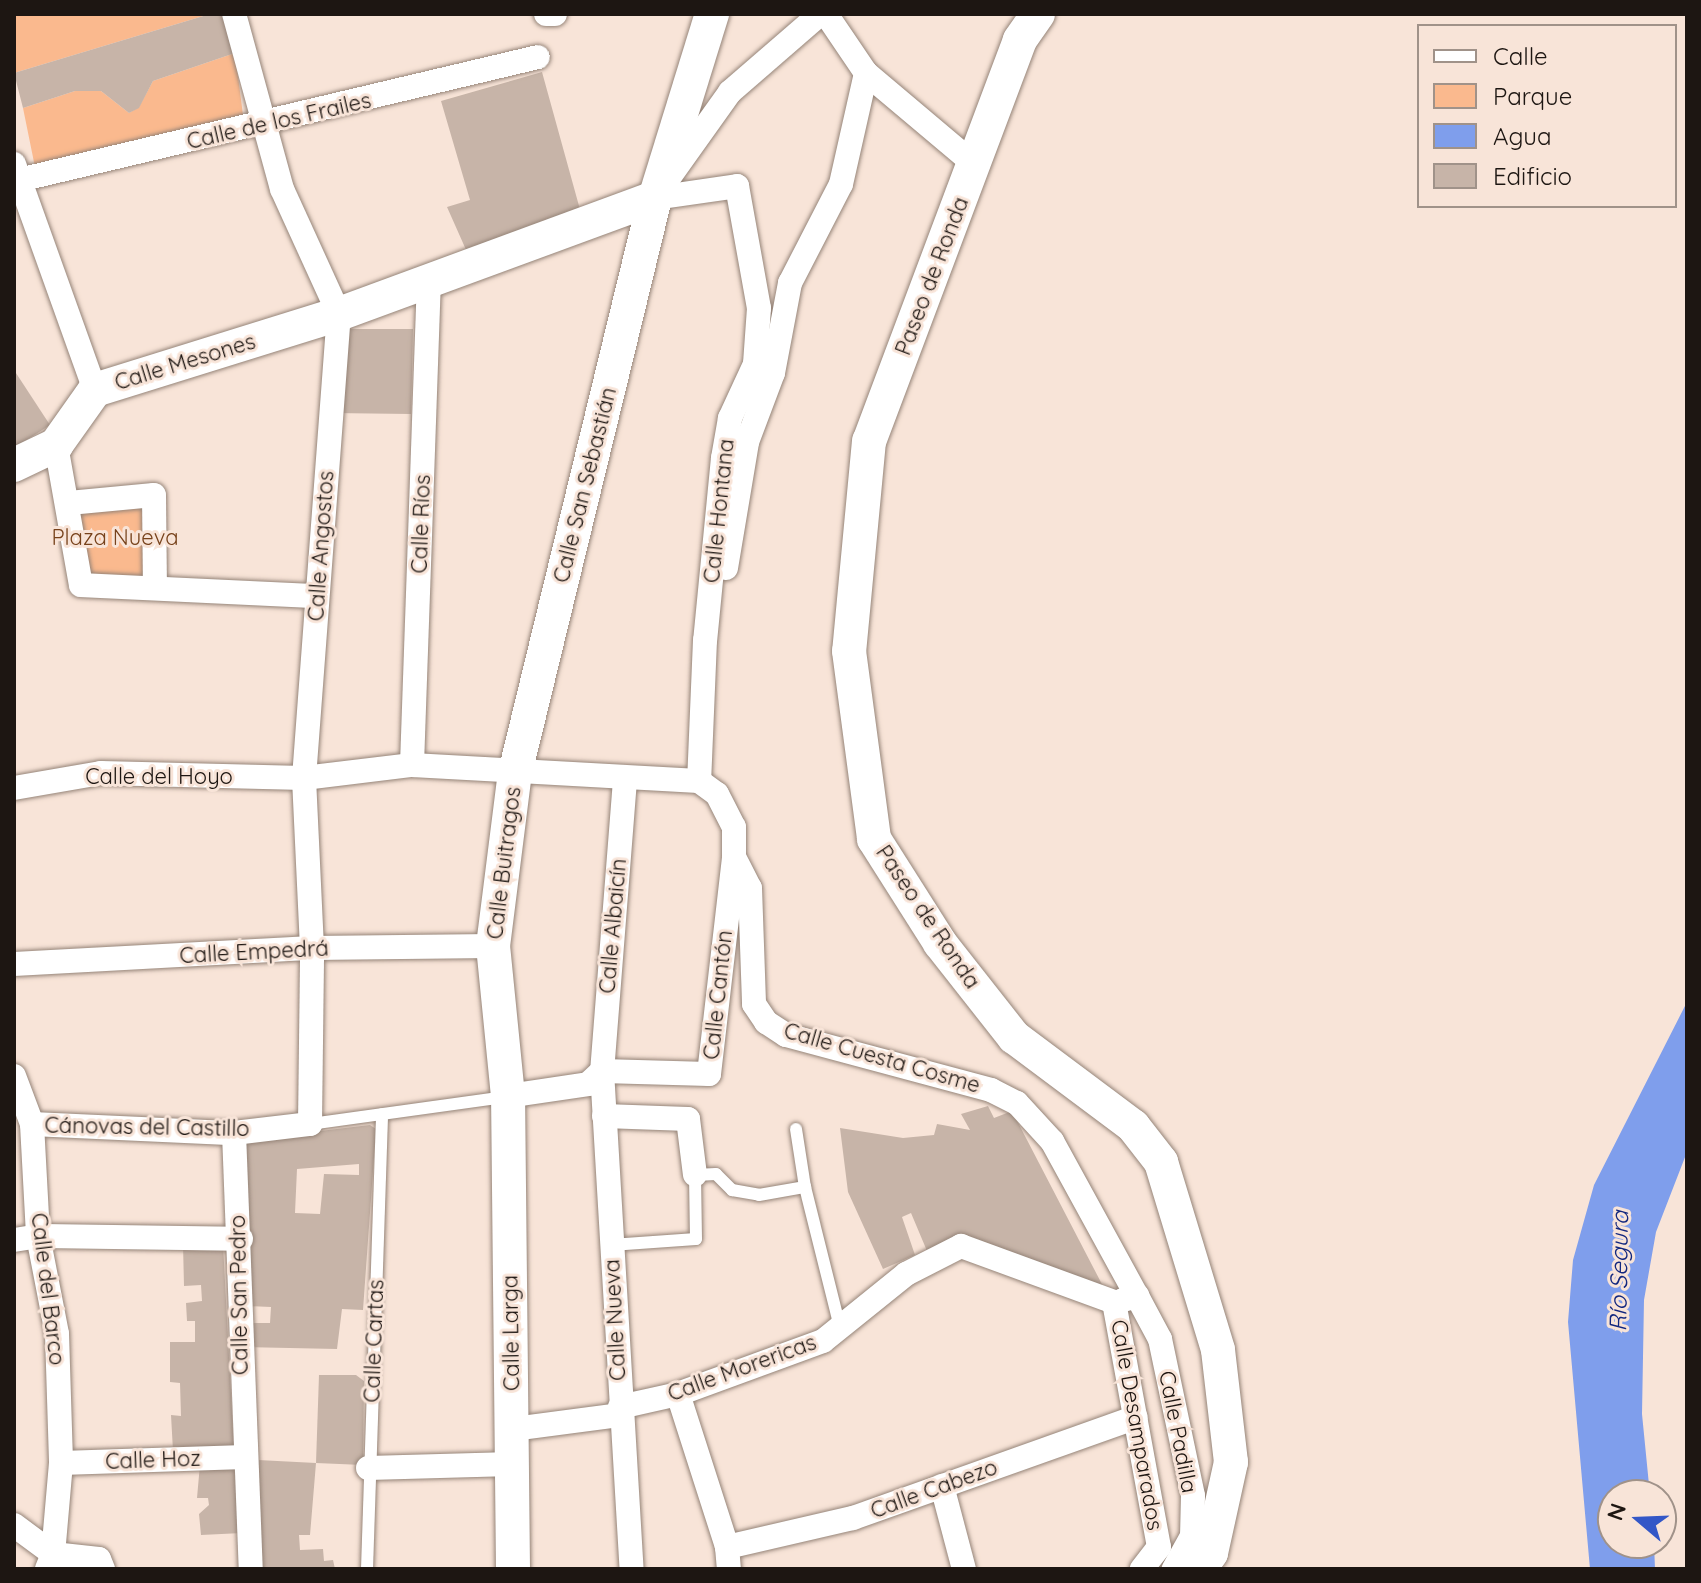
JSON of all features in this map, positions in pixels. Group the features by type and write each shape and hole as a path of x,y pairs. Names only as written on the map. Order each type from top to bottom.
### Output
{"main road":[{"name":"Calle San Sebastián","path":"515,773 655,198 712,14"},
{"name":"Paseo de Ronda","path":"1038,14 1020,40 869,441 849,651 874,839 940,943 1014,1037 1133,1126 1161,1162 1218,1350 1231,1462 1211,1553 1200,1569"},
{"name":"Calle Mesones","path":"14,465 56,445 95,390 339,314 655,198"},
{"name":"Calle Buitragos","path":"508,1096 493,946 515,773"},
{"name":"Calle Larga","path":"508,1096 513,1569"}],"street":[{"path":"234,14 282,189 339,314"},
{"path":"546,14 555,14"},
{"path":"655,198 730,92 823,14 866,73 974,164"},
{"name":"Calle de los Frailes","path":"16,172 266,125 538,57"},
{"path":"705,640 728,561 747,442 773,373 790,283 841,184 866,73"},
{"path":"16,172 95,390"},
{"name":"Calle Hontana","path":"655,198 737,186 759,308 755,364 730,418 723,458 705,640 699,781"},
{"name":"Calle Ríos","path":"412,765 429,283"},
{"name":"Calle Angostos","path":"310,1124 312,948 304,778 339,314"},
{"path":"56,445 69,503 81,585 317,596"},
{"path":"69,503 154,495 155,588"},
{"name":"Calle del Hoyo","path":"14,788 101,773 304,778 412,765 625,780 699,781"},
{"name":"Calle Albaicín","path":"602,1071 625,780"},
{"name":"Calle Cuesta Cosme","path":"699,781 717,794 734,827 734,857 750,888 754,1004 766,1022 786,1035 991,1090 1017,1103"},
{"name":"Calle Cantón","path":"602,1071 709,1074 734,857"},
{"name":"Calle Empedrá","path":"14,964 312,948 493,946"},
{"path":"508,1096 588,1084 602,1071"},
{"name":"Calle Nueva","path":"602,1071 620,1411 632,1569"},
{"name":"Calle del Barco","path":"14,1076 32,1124 38,1236 57,1334 61,1463 45,1564"},
{"name":"Calle Padilla","path":"1017,1103 1052,1141 1126,1299 1160,1339 1193,1496 1192,1536 1174,1569"},
{"path":"604,1116 688,1119 695,1175"},
{"name":"Cánovas del Castillo","path":"32,1124 234,1133 310,1124"},
{"name":"Calle San Pedro","path":"234,1133 241,1239 237,1292 251,1569"},
{"path":"14,1240 38,1236 241,1239"},
{"name":"Calle Morericas","path":"513,1429 620,1411 678,1394 823,1341 906,1274 961,1246 1126,1299"},
{"name":"Calle Desamparados","path":"1126,1299 1136,1417 1159,1547 1142,1569"},
{"path":"678,1394 728,1558"},
{"name":"Calle Cabezo","path":"728,1558 853,1518 1136,1417"},
{"name":"Calle Hoz","path":"61,1463 245,1457"},
{"path":"368,1468 512,1464"},
{"path":"942,1486 964,1569"},
{"path":"14,1525 45,1564 99,1559 103,1569"}],"lane":[{"path":"310,1124 508,1096"},
{"name":"Calle Cartas","path":"367,1569 382,1114"},
{"path":"796,1129 805,1187 840,1327"},
{"path":"611,1245 696,1239 695,1175 716,1174 732,1190 759,1195 805,1187"}],"green space":[{"path":"14,14 210,14 14,73"},
{"path":"235,53 244,123 37,177 23,108 75,91 101,91 129,113 139,107 153,81"},
{"name":"Plaza Nueva","path":"154,495 155,588 81,585 69,503"}],"water":[{"name":"Río Segura","path":"1687,1002 1687,1152 1656,1232 1644,1300 1642,1414 1648,1479 1597,1479 1597,1559 1655,1559 1655,1569 1590,1569 1568,1322 1573,1260 1594,1185"}],"building":[{"path":"210,14 223,14 235,53 153,81 139,108 129,113 101,91 75,91 23,108 14,73"},
{"path":"542,72 584,224 471,261 447,207 470,200 441,101"},
{"path":"337,329 413,329 411,414 331,413"},
{"path":"14,370 50,425 14,448"},
{"path":"988,1106 994,1118 1012,1111 1106,1292 1009,1265 954,1236 927,1251 911,1213 902,1217 915,1255 883,1269 848,1192 840,1128 903,1138 934,1135 937,1124 970,1130 961,1114"},
{"path":"370,1125 376,1129 363,1310 342,1309 337,1349 247,1347 248,1323 270,1323 271,1307 245,1306 246,1140","holes":["359,1164 359,1175 324,1174 320,1214 295,1213 297,1169"]},
{"path":"183,1244 223,1244 234,1451 173,1451 171,1415 181,1416 180,1383 170,1382 170,1342 195,1342 195,1321 187,1321 186,1303 202,1301 201,1285 184,1286"},
{"path":"319,1375 356,1375 364,1381 363,1465 316,1463"},
{"path":"258,1460 316,1463 310,1535 299,1535 300,1550 323,1549 324,1561 333,1560 335,1569 258,1569"},
{"path":"200,1464 238,1469 242,1533 201,1535 199,1514 209,1505 208,1498 197,1498"}]}
